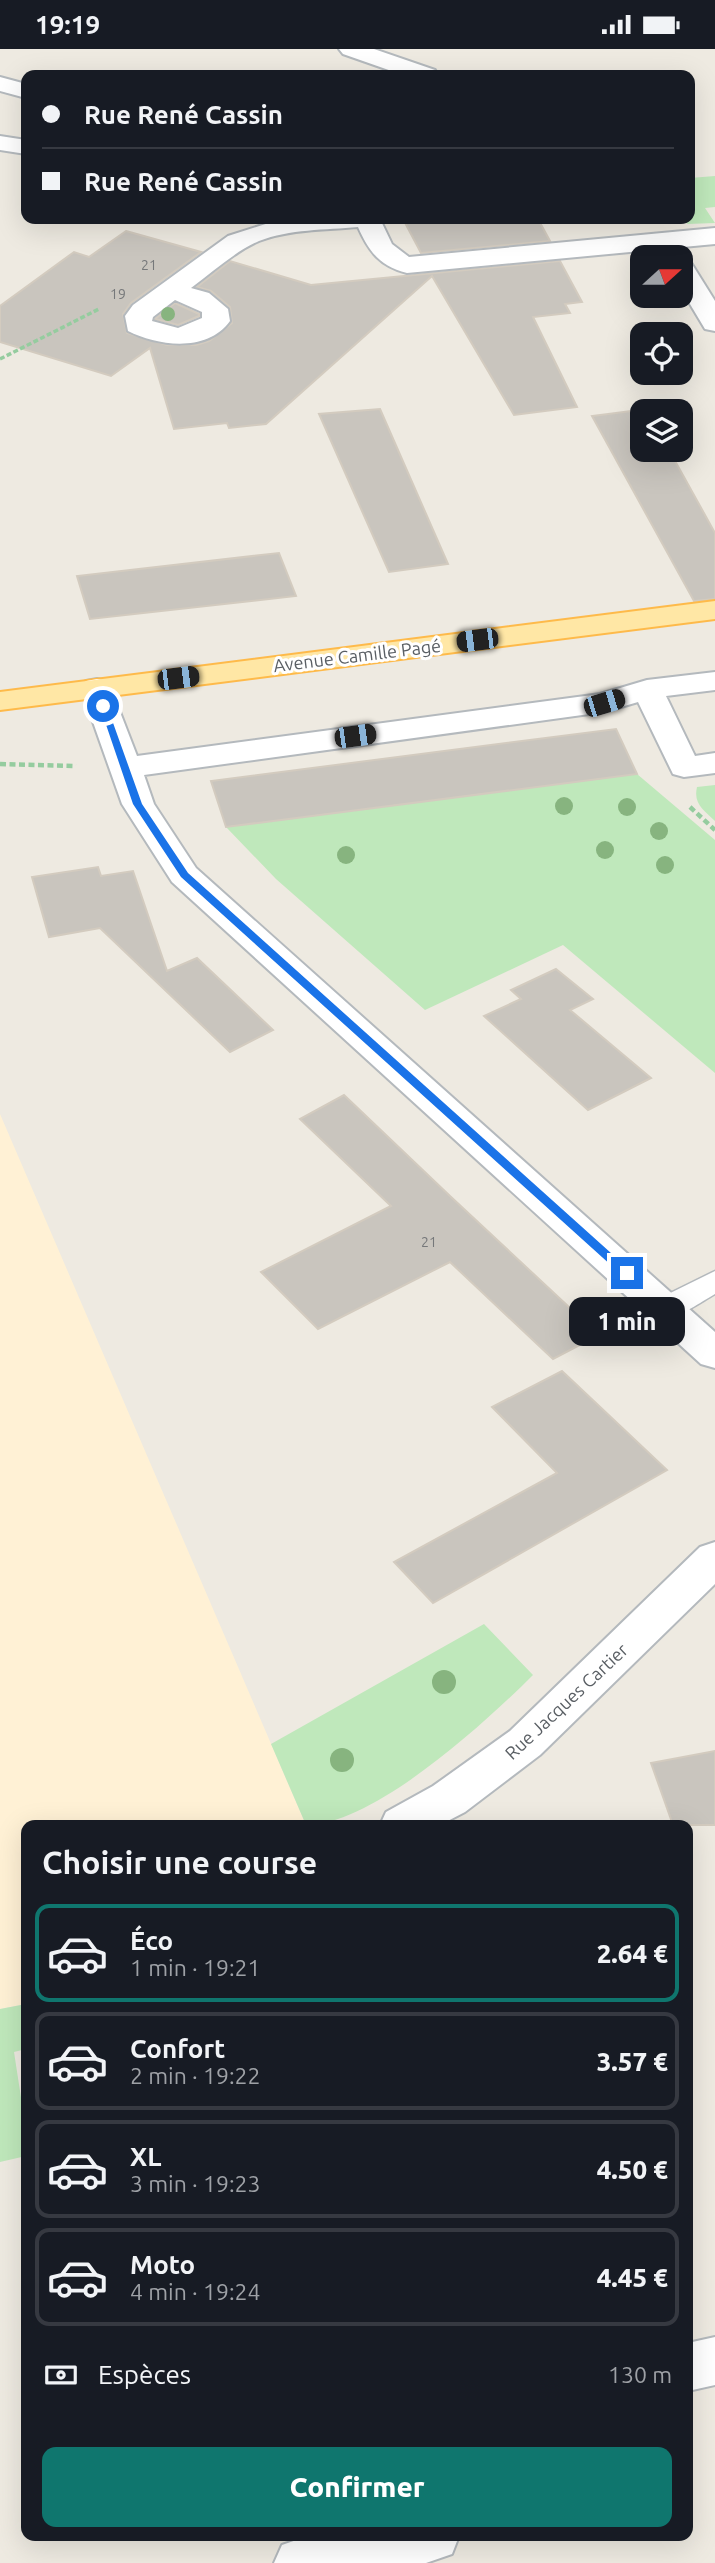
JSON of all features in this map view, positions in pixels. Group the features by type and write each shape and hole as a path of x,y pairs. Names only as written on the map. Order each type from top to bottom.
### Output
{"main road":[{"name":"Avenue Camille Pagé","path":"0,701 715,610"}],"street":[{"path":"351,49 412,70"},
{"path":"423,49 446,70"},
{"path":"0,84 20,105"},
{"path":"0,143 21,146"},
{"path":"171,291 200,299 215,309 216,321 204,331 179,337 154,334 138,325 138,316 171,291 248,236 316,224"},
{"path":"369,224 384,255 393,262 407,265 630,251"},
{"path":"649,224 665,245"},
{"path":"682,245 715,236"},
{"path":"693,287 715,323"},
{"path":"123,768 604,703 647,689 715,681"},
{"path":"97,688 123,768 138,804 184,875 715,1354"},
{"path":"647,689 684,767 715,763"},
{"name":"Rue Jacques Cartier","path":"411,1820 449,1799 526,1743 715,1558"},
{"path":"693,2366 715,2361"},
{"path":"285,2541 290,2563"},
{"path":"301,2563 409,2541"}],"lane":[{"path":"665,1308 715,1281"}],"path":[{"path":"0,359 95,310 138,316"},
{"path":"0,764 123,768"}],"shaded area":[{"path":"0,1114 304,1820 21,1820 21,2005 0,2009"}],"green space":[{"path":"715,176 715,207 705,208 715,223 695,224 695,178"},
{"path":"637,774 715,840 715,1073 563,945 425,1010 276,879 226,827"},
{"path":"715,785 715,821 700,806 696,793 697,787"},
{"path":"484,1624 533,1675 427,1768 364,1808 333,1820 304,1820 271,1744"},
{"path":"21,2005 21,2050 14,2052 21,2098 21,2157 0,2162 0,2009"}],"building":[{"path":"406,224 541,224 550,241 421,253"},
{"path":"126,231 201,252 131,303 123,314 127,333 167,345 196,345 209,341 232,323 230,307 211,291 197,287 230,261 311,285 560,261 582,302 565,304 570,313 533,317 577,407 514,415 432,276 266,424 229,428 227,423 174,429 150,348 111,376 0,342 0,306 74,252 89,257"},
{"path":"175,303 199,316 178,325 155,319"},
{"path":"380,409 448,564 389,572 319,414"},
{"path":"630,411 630,462 676,462 715,533 715,599 694,601 592,416"},
{"path":"279,553 296,596 90,619 77,576"},
{"path":"616,729 637,774 226,827 211,781"},
{"path":"98,867 101,876 133,871 167,971 197,958 273,1030 230,1052 100,928 49,937 32,877"},
{"path":"556,969 593,999 570,1010 651,1078 588,1110 484,1016 521,999 511,990"},
{"path":"344,1095 599,1335 553,1359 450,1262 318,1329 261,1272 391,1206 300,1119"},
{"path":"562,1371 667,1470 433,1603 394,1562 557,1473 492,1407"},
{"path":"715,1751 715,1825 693,1825 693,1820 671,1820 651,1763"}],"route":[{"path":"103,706 138,804 158,840 184,875 627,1273"}]}
